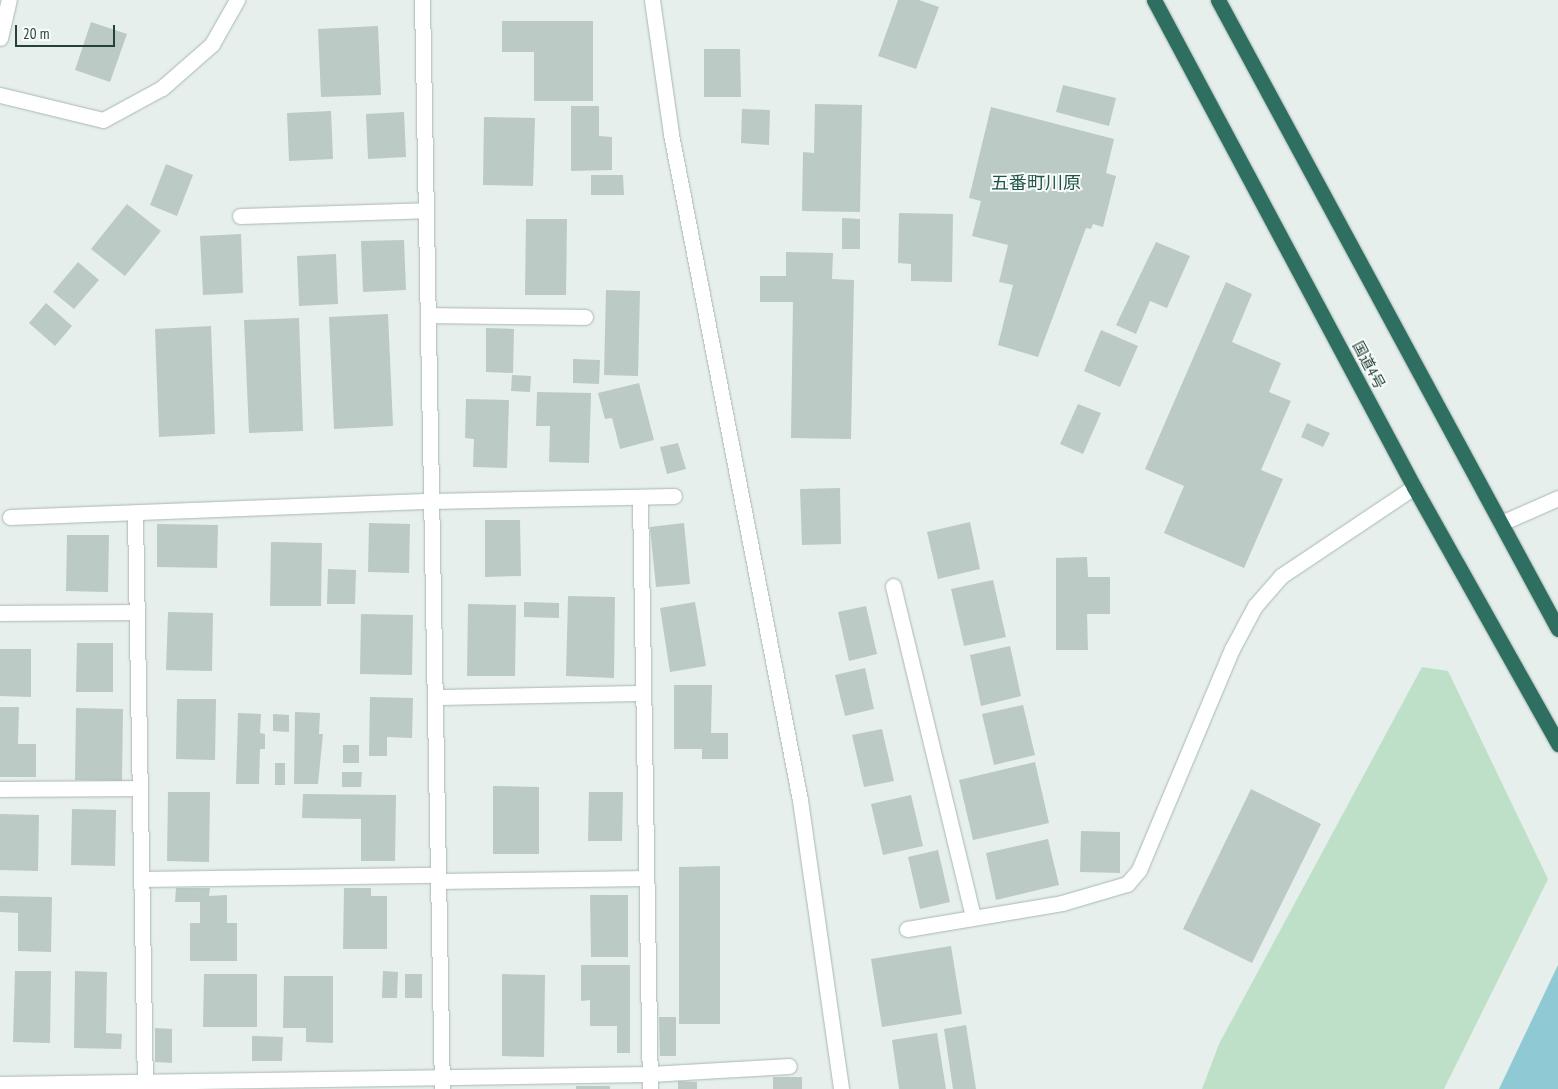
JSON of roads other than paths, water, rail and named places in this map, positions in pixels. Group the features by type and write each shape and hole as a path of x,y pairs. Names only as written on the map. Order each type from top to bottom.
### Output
{"highway":[{"name":"国道4号","path":"1154,0 1414,487 1482,605 1558,744"},
{"path":"1218,0 1558,629"}],"street":[{"path":"0,38 9,0"},
{"path":"0,95 103,120 162,88 212,44 237,0"},
{"path":"422,0 442,1083"},
{"path":"652,0 671,134 800,800 841,1089"},
{"path":"240,216 426,210"},
{"path":"428,315 585,317"},
{"path":"907,929 974,916 1062,903 1127,884 1139,870 1232,649 1255,606 1281,576 1414,487"},
{"path":"10,517 135,515 432,501 674,496"},
{"path":"640,498 650,1082"},
{"path":"1500,523 1558,498"},
{"path":"135,515 145,1086"},
{"path":"893,586 974,916"},
{"path":"0,612 136,612"},
{"path":"435,697 643,693"},
{"path":"0,789 140,788"},
{"path":"142,879 646,878"},
{"path":"0,1084 145,1086 650,1082 789,1066"}],"water":[{"path":"1558,965 1558,1089 1499,1089"}],"district":[{"name":"五番町川原","path":"1036,183"}]}
